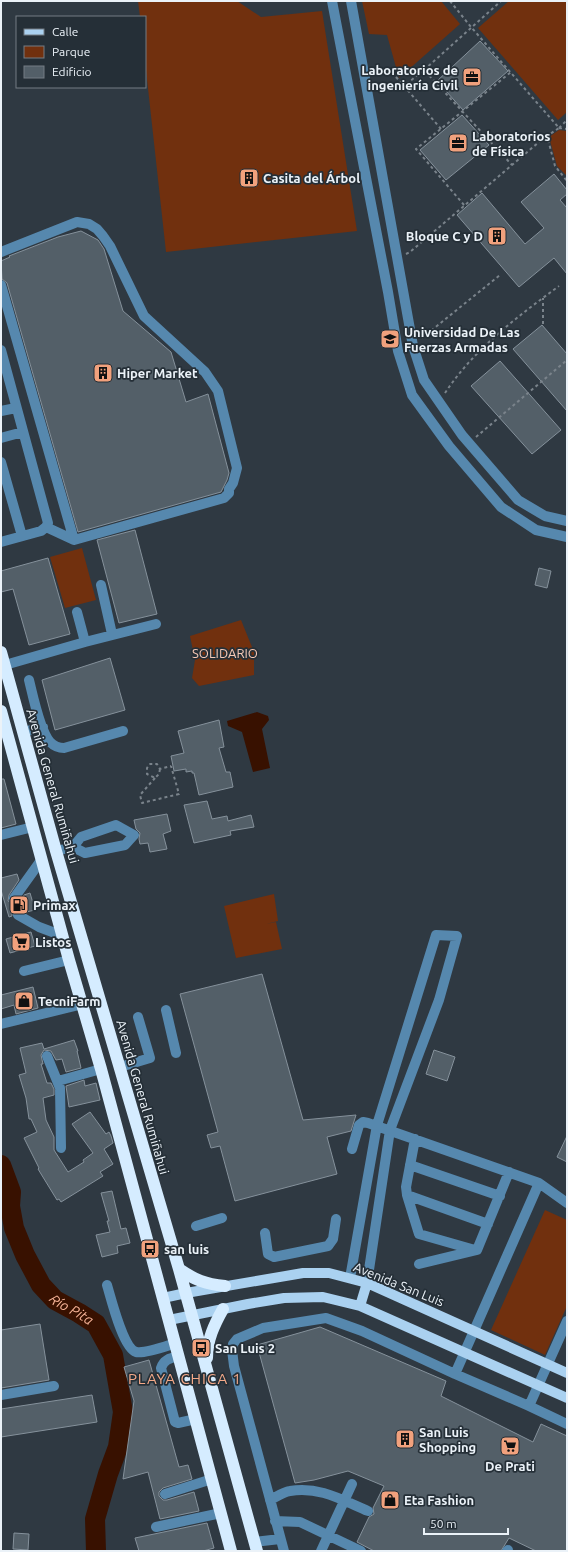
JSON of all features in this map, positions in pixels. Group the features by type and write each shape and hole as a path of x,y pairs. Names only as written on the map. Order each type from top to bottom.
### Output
{"highway":[{"name":"Avenida General Rumiñahui","path":"1,652 56,851 186,1293 256,1546"},
{"path":"1,711 101,1069 231,1551"},
{"path":"179,1269 193,1279 208,1284 225,1286"},
{"path":"206,1366 210,1336 215,1322 223,1309"}],"main road":[{"name":"Avenida San Luis","path":"163,1298 303,1273 329,1272 367,1283 567,1373"},
{"path":"360,1306 367,1283"},
{"path":"169,1320 284,1298 323,1297 360,1306 537,1386 567,1398"}],"street":[{"path":"332,1 398,351 412,395 449,446 501,508 536,530 567,537"},
{"path":"351,1 413,346 424,380 462,435 518,500 545,516 567,521"},
{"path":"1,252 77,222 89,224 97,229 110,246 144,316 205,372 218,391 237,468 233,483 229,489 229,493 224,498 74,540 46,527"},
{"path":"1,284 74,540"},
{"path":"1,350 48,523 42,531 1,542"},
{"path":"1,411 16,408"},
{"path":"1,438 23,432"},
{"path":"449,446 462,435"},
{"path":"1,462 22,536"},
{"path":"101,585 112,634"},
{"path":"77,612 85,642"},
{"path":"5,665 112,634 156,624"},
{"path":"29,680 42,727 50,742 57,747 64,748 123,732"},
{"path":"23,732 42,727"},
{"path":"56,851 73,847 85,853 125,845 134,835 116,825 80,837 73,847"},
{"path":"1,835 33,827"},
{"path":"14,898 42,859"},
{"path":"18,914 39,927 63,936"},
{"path":"350,1278 377,1125 436,935 456,936 439,1000 390,1130 367,1283"},
{"path":"24,970 70,960"},
{"path":"1,1024 83,1004"},
{"path":"166,1010 176,1053"},
{"path":"120,1067 150,1058 138,1017"},
{"path":"47,1056 60,1088 61,1148"},
{"path":"58,1081 101,1069"},
{"path":"352,1149 359,1125 363,1122 377,1125 539,1183 567,1203"},
{"path":"415,1139 406,1187 419,1234 477,1250"},
{"path":"410,1165 500,1196"},
{"path":"477,1250 509,1172"},
{"path":"455,1374 539,1183"},
{"path":"407,1195 488,1224"},
{"path":"196,1226 222,1218"},
{"path":"265,1233 268,1254 274,1257 328,1246 333,1239 336,1219"},
{"path":"419,1264 477,1250"},
{"path":"107,1284 118,1321 129,1346 134,1351 141,1352 176,1343"},
{"path":"284,1551 234,1366 232,1350 233,1344 238,1339 263,1328 326,1318 362,1330 455,1374 567,1424"},
{"path":"528,1406 567,1321"},
{"path":"179,1356 167,1359 161,1368 175,1422 178,1423 196,1419"},
{"path":"1,1395 54,1386"},
{"path":"165,1494 212,1479"},
{"path":"320,1551 352,1484"},
{"path":"270,1500 288,1491 319,1491 333,1495 368,1511"},
{"path":"156,1527 221,1513"},
{"path":"275,1521 300,1522 361,1551"},
{"path":"256,1546 280,1539"}],"path":[{"path":"450,1 559,128 567,129"},
{"path":"404,86 501,1"},
{"path":"388,68 441,129"},
{"path":"424,70 512,165"},
{"path":"464,205 416,149 511,72"},
{"path":"397,257 410,252 464,205 567,120"},
{"path":"547,136 555,166 567,181"},
{"path":"413,346 500,275"},
{"path":"439,402 454,379 476,355 517,317 559,286"},
{"path":"543,298 543,324"},
{"path":"469,443 567,360"},
{"path":"155,778 147,774 147,768 150,764 157,764 160,768"},
{"path":"171,766 179,794 142,803 140,795 159,774 160,768 171,766"}],"green space":[{"path":"138,1 237,1 261,17 322,11 357,231 166,252 146,70 146,16 140,16"},
{"path":"362,1 441,1 460,24 399,78 387,35 369,34"},
{"path":"509,1 567,1 567,112 558,120 478,28"},
{"path":"559,130 567,131 567,176 557,166 549,137"},
{"path":"82,548 96,600 65,608 50,557"},
{"name":"SOLIDARIO","path":"241,620 254,652 254,675 199,686 192,678 195,660 190,636"},
{"path":"274,894 278,921 266,924 276,922 282,949 236,958 224,906"},
{"path":"545,1210 567,1220 567,1306 545,1355 491,1330"}],"shaded area":[{"path":"257,712 268,716 269,720 262,729 270,768 253,772 242,732 228,726 227,721"}],"building":[{"path":"480,41 508,71 463,110 437,81"},
{"path":"462,115 489,145 446,180 420,150"},
{"name":"Casita del Árbol","path":"243,174 255,174 255,183 243,182"},
{"name":"Bloque C y D","path":"554,174 567,190 567,194 560,200 567,208 567,274 554,258 519,287 457,215 482,193 525,244 544,228 521,202"},
{"name":"Hiper Market","path":"81,231 98,240 104,249 123,311 171,352 186,402 208,394 229,473 221,492 78,532 7,283 2,279 1,261 10,257 9,256 58,237"},
{"path":"542,325 567,354 567,411 513,349"},
{"path":"500,361 561,430 532,454 471,386"},
{"path":"135,530 157,614 119,623 97,540"},
{"path":"48,558 70,634 29,645 13,589 1,592 1,571"},
{"path":"539,568 551,571 547,588 535,585"},
{"path":"110,658 125,710 55,730 42,680"},
{"path":"219,720 224,747 219,748 226,772 230,772 233,787 199,795 194,773 192,773 192,771 186,772 186,769 174,771 171,756 184,753 178,731"},
{"path":"1,779 4,779 16,824 1,828"},
{"path":"207,801 212,819 227,816 228,821 251,815 254,827 230,831 231,835 194,843 184,805"},
{"path":"167,814 171,831 163,834 167,849 150,852 148,843 140,844 140,833 136,829 134,820"},
{"path":"17,874 19,880 9,895 8,901 16,904 24,895 30,893 35,910 26,912 21,909 15,909 12,912 12,916 9,917 1,890 1,878"},
{"name":"Listos","path":"31,932 35,946 10,953 6,939"},
{"path":"262,974 303,1120 356,1115 351,1131 327,1137 337,1174 235,1201 220,1146 211,1148 207,1135 218,1132 180,994"},
{"name":"TecniFarm","path":"33,987 38,1008 16,1014 14,1005 1,1009 1,995"},
{"path":"74,1040 78,1051 81,1068 66,1072 62,1059 56,1060 51,1051 44,1050 41,1055 43,1064 41,1064 47,1083 51,1083 54,1089 54,1095 43,1098 46,1120 54,1137 54,1150 68,1172 84,1162 83,1160 93,1153 72,1124 90,1112 106,1134 109,1132 111,1136 113,1143 104,1149 113,1164 100,1172 103,1176 61,1202 59,1199 57,1200 38,1169 39,1168 24,1138 37,1132 31,1119 29,1119 26,1098 19,1075 26,1073 20,1048 42,1043 44,1049"},
{"path":"434,1050 455,1057 447,1081 426,1074"},
{"path":"84,1080 85,1086 96,1083 100,1100 69,1107 66,1086"},
{"path":"567,1136 567,1162 557,1157"},
{"path":"112,1191 121,1229 126,1228 130,1243 117,1246 118,1253 102,1257 96,1235 110,1232 107,1221 109,1221 101,1193"},
{"path":"40,1324 49,1380 1,1388 1,1330"},
{"name":"San Luis Shopping","path":"320,1327 446,1381 441,1396 533,1442 541,1424 567,1436 567,1551 536,1551 509,1538 501,1551 374,1551 357,1542 369,1517 374,1514 373,1508 384,1486 348,1471 314,1480 295,1483 257,1345"},
{"path":"149,1360 179,1467 188,1465 192,1479 163,1488 159,1492 159,1496 163,1500 167,1500 194,1492 199,1511 160,1519 148,1472 123,1479 134,1401 124,1367"},
{"path":"92,1395 97,1422 1,1437 1,1409"},
{"path":"207,1523 214,1548 203,1551 139,1551 135,1538"},
{"path":"14,1533 29,1534 28,1550 13,1549"}],"waterway":[{"name":"Río Pita","path":"1,1165 11,1192 10,1206 14,1228 25,1255 41,1285 55,1300 96,1324 113,1355 123,1412 118,1447 108,1474 95,1519 96,1551"}],"tunnel":[{"path":"14,898 14,907 18,915"}],"place":[{"name":"Laboratorios de ingeniería Civil","path":"472,77"},
{"name":"Laboratorios de Física","path":"458,143"},
{"name":"Casita del Árbol","path":"249,178"},
{"name":"Bloque C y D","path":"497,236"},
{"name":"Universidad De Las Fuerzas Armadas","path":"390,339"},
{"name":"Hiper Market","path":"103,373"},
{"name":"Primax","path":"19,905"},
{"name":"Listos","path":"21,942"},
{"name":"TecniFarm","path":"24,1001"},
{"name":"san luis","path":"150,1249"},
{"name":"San Luis 2","path":"201,1348"},
{"name":"San Luis Shopping","path":"405,1439"},
{"name":"De Prati","path":"510,1446"},
{"name":"Eta Fashion","path":"390,1500"}],"district":[{"name":"PLAYA CHICA 1","path":"185,1378"}]}
